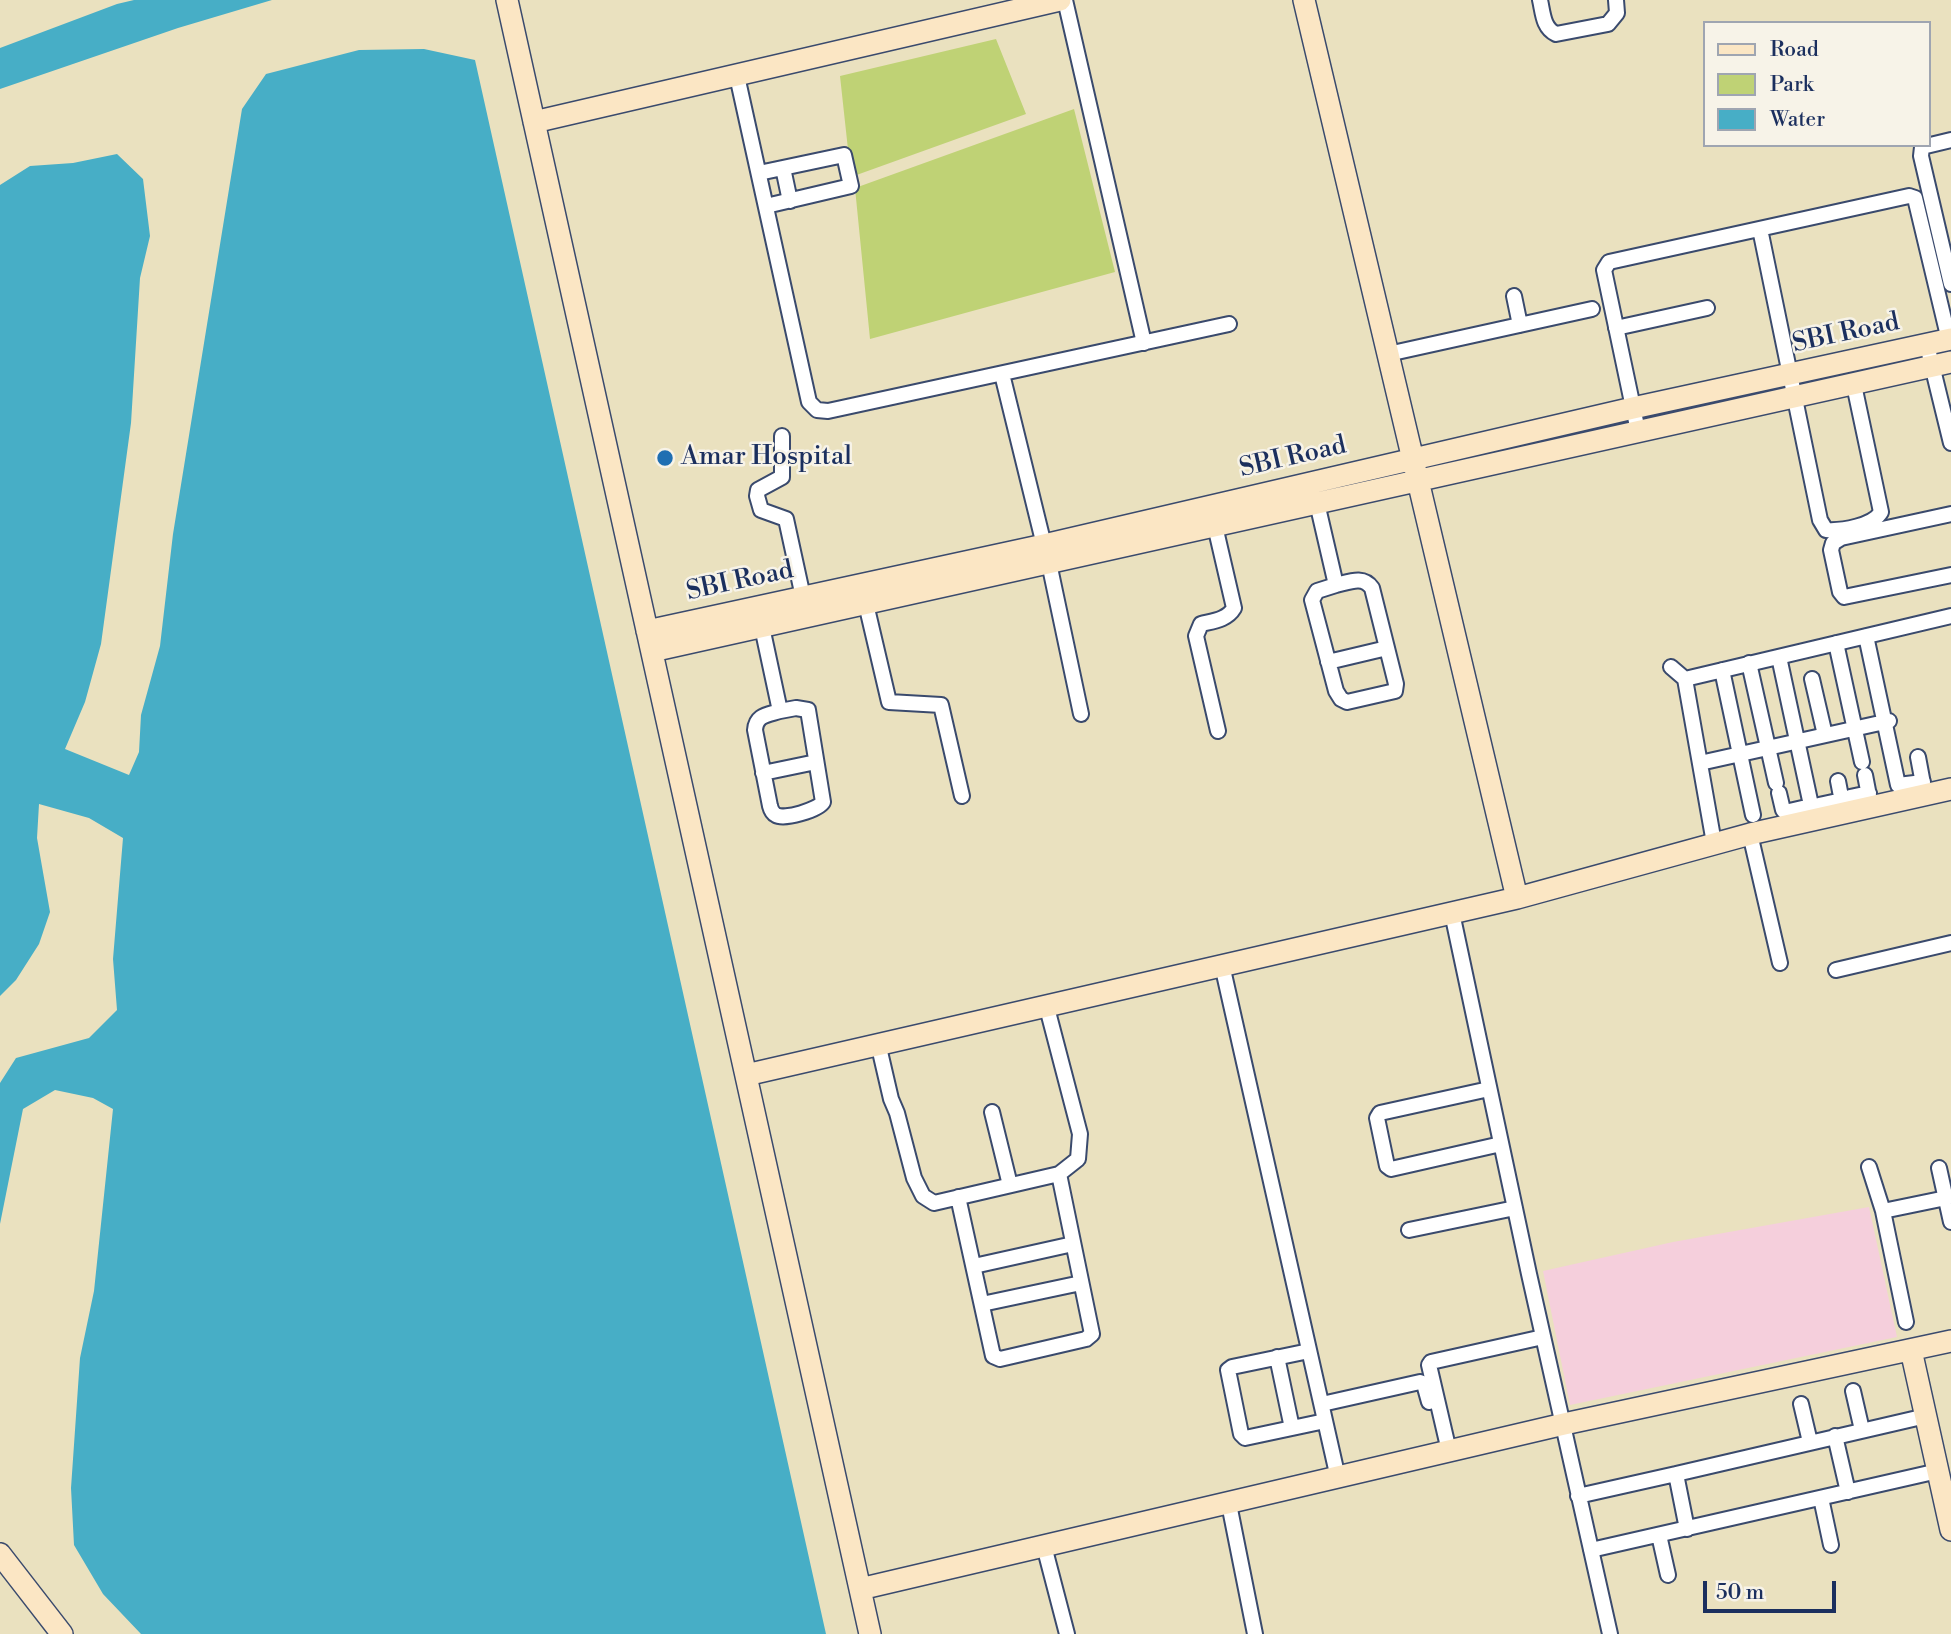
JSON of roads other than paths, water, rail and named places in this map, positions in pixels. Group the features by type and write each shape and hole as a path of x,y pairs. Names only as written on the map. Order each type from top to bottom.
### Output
{"street":[{"path":"507,0 870,1634"},
{"path":"534,121 1063,0 1144,343"},
{"path":"1304,0 1517,898"},
{"path":"1540,0 1546,26 1556,34 1608,24 1617,13 1616,0"},
{"path":"737,76 809,402 817,411 828,411 1229,324"},
{"path":"1930,145 1951,140"},
{"path":"1922,147 1921,156 1945,229 1951,284"},
{"path":"758,173 844,155 851,187 766,206"},
{"path":"783,168 790,201"},
{"path":"1638,431 1604,270 1609,262 1909,195 1916,198 1950,339"},
{"path":"1760,229 1820,520 1826,530 1872,522 1881,512 1854,384"},
{"path":"1514,296 1520,325"},
{"path":"1616,328 1707,308"},
{"path":"1388,354 1591,309"},
{"name":"SBI Road","path":"650,641 762,627 866,604 1413,459 1950,339"},
{"path":"1927,345 1942,364 1951,443"},
{"name":"SBI Road","path":"650,641 803,597 1215,526 1942,364"},
{"path":"1002,374 1047,554 1081,714"},
{"path":"782,436 782,477 758,490 757,496 761,510 786,519 803,597"},
{"path":"1317,503 1336,585"},
{"path":"1951,514 1841,538 1833,542 1831,550 1840,592 1844,597 1951,575"},
{"path":"1215,526 1234,608 1231,614 1224,618 1201,624 1196,636 1217,731"},
{"path":"1360,579 1372,588 1396,684 1395,691 1347,702 1341,699 1336,691 1312,600 1317,591 1336,585 1360,579"},
{"path":"866,604 889,702 940,705 962,796"},
{"path":"1685,679 1951,617"},
{"path":"762,627 780,711"},
{"path":"1866,636 1898,785 1951,789"},
{"path":"1836,643 1870,800"},
{"path":"1328,662 1387,648"},
{"path":"1779,656 1815,810"},
{"path":"1749,663 1783,810 1815,810"},
{"path":"1671,667 1685,679 1714,843"},
{"path":"1722,670 1780,963"},
{"path":"1812,679 1825,735"},
{"path":"796,708 808,710 823,802 813,810 780,817 774,814 769,806 755,730 755,723 760,717 780,711 796,708"},
{"path":"1700,763 1886,722"},
{"path":"1918,757 1924,788"},
{"path":"763,773 816,762"},
{"path":"1838,782 1845,803"},
{"path":"746,1075 1517,898 1714,843 1751,824 1924,788"},
{"path":"1452,913 1610,1634"},
{"path":"1836,970 1951,943"},
{"path":"1222,965 1338,1478"},
{"path":"878,1043 891,1099 923,1196 933,1203 1059,1174 1078,1159 1080,1134 1046,1004"},
{"path":"1489,1089 1380,1113 1377,1118 1384,1154 1387,1166 1391,1169 1501,1144"},
{"path":"992,1112 1010,1185"},
{"path":"1870,1167 1883,1211 1906,1322"},
{"path":"1939,1168 1951,1222"},
{"path":"958,1197 993,1356 1000,1359 1086,1339 1092,1334 1059,1174"},
{"path":"1883,1211 1946,1199"},
{"path":"1409,1230 1515,1208"},
{"path":"974,1266 1073,1244"},
{"path":"982,1304 1081,1283"},
{"path":"1445,1452 1431,1362 1543,1337"},
{"path":"860,1589 1564,1424 1951,1341"},
{"path":"1911,1350 1951,1530"},
{"path":"1309,1351 1228,1370 1241,1434 1245,1438 1325,1421"},
{"path":"1277,1357 1292,1428"},
{"path":"1322,1404 1420,1382 1424,1384 1445,1452"},
{"path":"1853,1391 1862,1430"},
{"path":"1801,1404 1810,1443"},
{"path":"1578,1496 1926,1416"},
{"path":"1835,1436 1848,1492"},
{"path":"1591,1550 1938,1471"},
{"path":"1676,1474 1687,1529"},
{"path":"1821,1498 1831,1545"},
{"path":"1228,1504 1255,1634"},
{"path":"1659,1535 1668,1575"},
{"path":"1044,1546 1067,1634"},
{"path":"0,1554 62,1634"}],"water":[{"path":"134,0 272,0 178,28 0,89 0,48"},
{"path":"424,49 475,60 826,1634 141,1634 103,1594 74,1545 71,1488 80,1358 94,1291 113,1109 93,1098 55,1090 23,1109 0,1224 0,1083 16,1058 89,1038 117,1010 113,959 123,838 89,818 39,804 37,838 50,912 39,944 16,980 0,996 0,185 30,166 73,163 117,154 143,179 150,236 140,278 131,423 101,644 85,702 65,749 129,775 139,752 141,715 160,646 173,534 242,109 266,74 359,50"}],"place":[{"name":"Amar Hospital","path":"665,458"}]}
